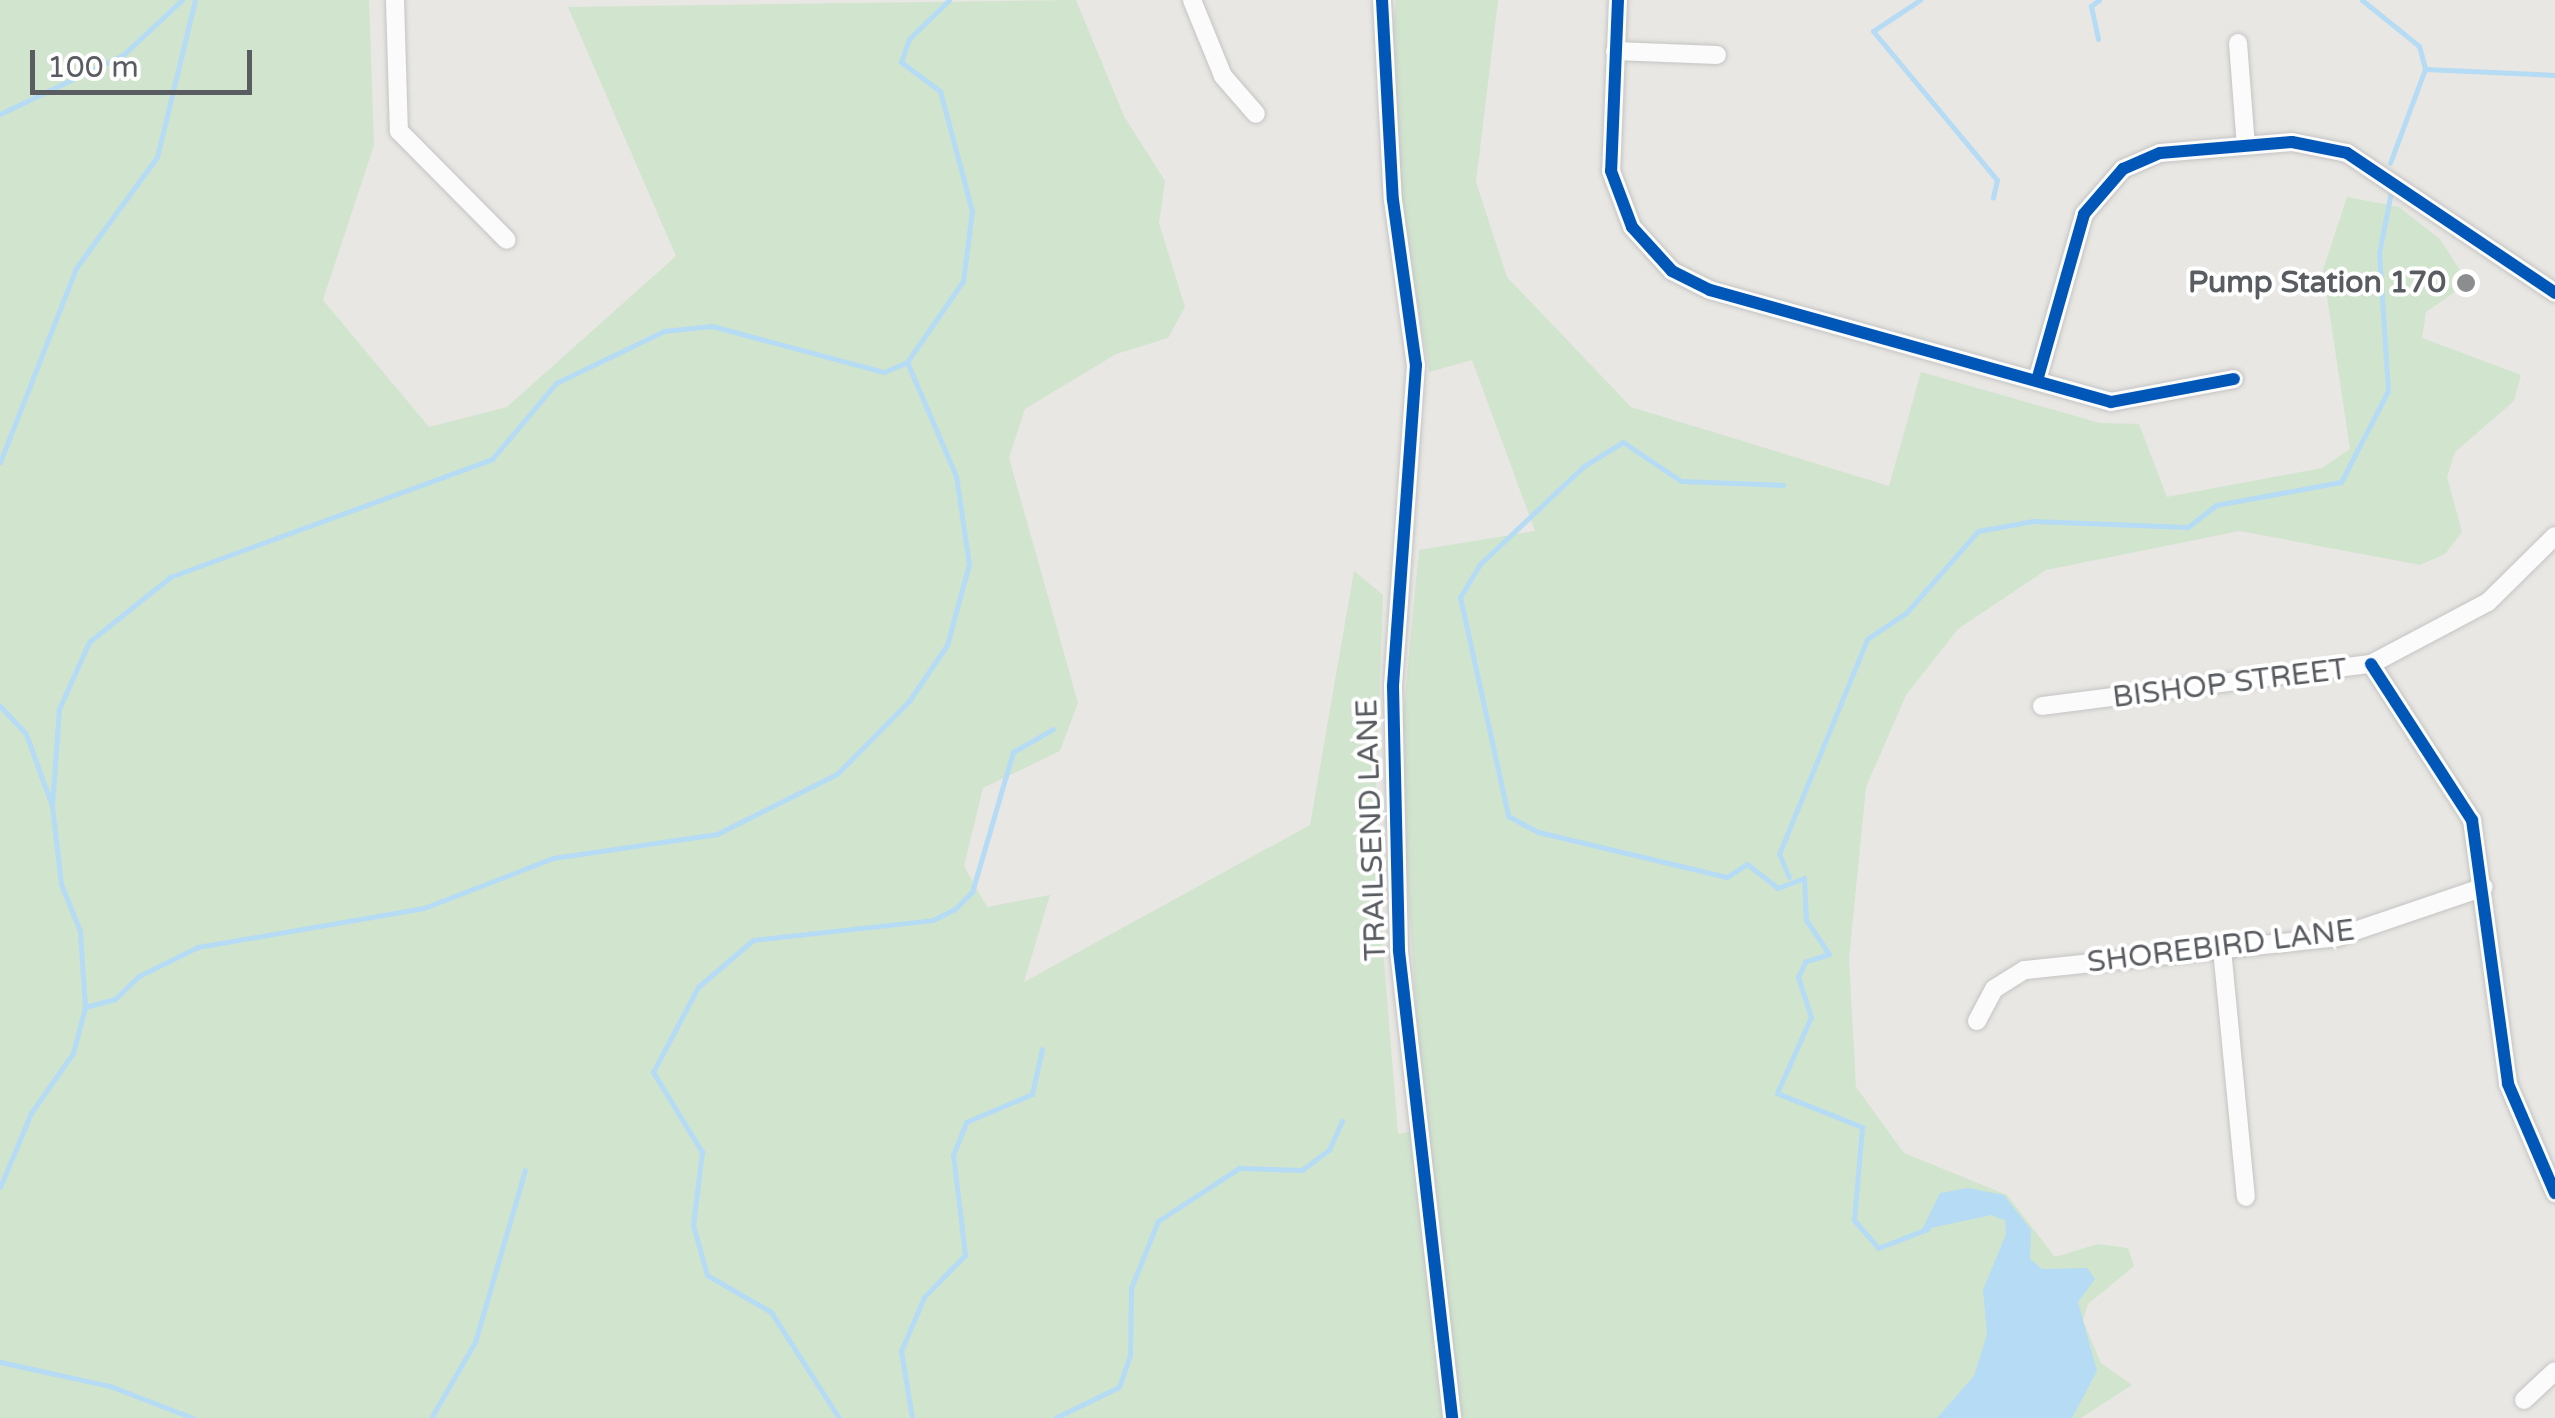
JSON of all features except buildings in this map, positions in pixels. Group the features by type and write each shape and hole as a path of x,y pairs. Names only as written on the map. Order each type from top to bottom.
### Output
{"street":[{"path":"394,0 399,132 507,240"},
{"path":"1192,0 1223,76 1256,114"},
{"name":"TRAILSEND LANE","path":"1382,0 1391,181 1416,365 1393,686 1399,952 1452,1418"},
{"path":"1618,0 1611,171 1632,227 1672,271 1710,290 2128,403 2234,378"},
{"path":"2238,43 2246,146"},
{"path":"1615,51 1717,55"},
{"path":"2038,378 2084,214 2102,190 2160,153 2319,143 2346,153 2555,293"},
{"name":"BISHOP STREET","path":"2042,706 2372,664 2488,602 2555,536"},
{"path":"2372,664 2462,800 2484,887 2508,1084 2555,1193"},
{"name":"SHOREBIRD LANE","path":"1977,1021 1994,989 2025,970 2359,932 2484,887"},
{"path":"2222,949 2246,1197"},
{"path":"2524,1400 2555,1371"}],"green space":[{"path":"0,0 369,0 374,145 323,300 429,427 507,407 676,256 568,7 1076,0 1124,116 1165,181 1159,223 1185,307 1168,338 1116,354 1025,409 1009,458 1078,703 1060,751 983,788 964,866 987,907 1050,895 1024,982 1310,825 1354,571 1383,595 1374,837 1398,1134 1424,1128 1399,758 1419,550 1535,531 1472,360 1429,372 1384,99 1396,0 1498,0 1476,182 1507,277 1631,407 1889,486 1921,372 2100,423 2139,424 2167,497 2322,468 2350,449 2323,270 2347,197 2399,207 2440,239 2468,283 2426,312 2422,338 2521,375 2514,401 2455,452 2447,477 2462,532 2445,554 2420,565 2240,531 2046,570 1958,629 1906,695 1866,787 1849,959 1856,1087 1904,1153 2007,1195 2055,1257 2098,1244 2128,1248 2134,1266 2088,1304 2083,1321 2101,1363 2132,1385 2081,1418 0,1418"}],"water":[{"path":"1968,1188 2004,1195 2031,1230 2030,1259 2042,1269 2087,1268 2095,1279 2078,1302 2097,1371 2072,1418 1937,1418 1974,1376 1987,1334 1983,1290 2006,1234 2005,1220 1991,1215 1922,1230 1940,1193"}],"waterway":[{"path":"0,114 123,55 182,0"},
{"path":"0,462 76,268 157,157 195,0"},
{"path":"0,1187 31,1113 73,1053 85,1007 80,931 61,884 52,806 59,709 89,642 170,577 492,459 556,383 664,331 712,326 884,372 907,362 963,281 972,211 940,91 901,62 909,39 949,0"},
{"path":"1920,0 1873,31 1997,180 1993,198"},
{"path":"2098,39 2091,6 2099,0"},
{"path":"2362,0 2419,46 2425,69 2390,163"},
{"path":"2425,69 2555,75"},
{"path":"1789,877 1779,854 1867,639 1906,613 1978,531 2033,521 2188,527 2216,505 2341,482 2388,391 2379,253 2391,192"},
{"path":"85,1007 115,999 139,976 198,947 424,908 553,858 717,834 837,774 909,701 947,645 969,564 956,476 907,362"},
{"path":"1783,485 1681,481 1623,442 1584,466 1480,564 1460,597 1508,816 1538,832 1727,877 1747,864 1778,888 1804,878 1806,920 1829,954 1805,962 1798,977 1811,1017 1777,1093 1862,1127 1854,1220 1878,1248 1927,1229"},
{"path":"0,706 26,734 51,803"},
{"path":"839,1418 771,1312 707,1275 693,1225 702,1152 653,1072 698,987 753,940 933,920 955,909 972,892 1013,752 1053,729"},
{"path":"912,1418 901,1351 924,1297 965,1255 953,1155 966,1122 1032,1094 1042,1049"},
{"path":"1055,1418 1119,1387 1130,1355 1131,1288 1158,1221 1239,1168 1302,1170 1329,1150 1342,1121"},
{"path":"431,1418 475,1342 525,1170"},
{"path":"0,1362 110,1386 193,1418"}],"cycle path":[{"path":"1382,0 1393,200 1416,365 1393,686 1399,951 1452,1418"},
{"path":"1618,0 1611,171 1632,227 1672,271 1710,290 2111,402 2234,379"},
{"path":"2038,377 2084,214 2123,169 2160,153 2292,142 2347,153 2555,293"},
{"path":"2371,664 2472,820 2508,1084 2555,1193"}],"place":[{"name":"Pump Station 170","path":"2466,283"}]}
